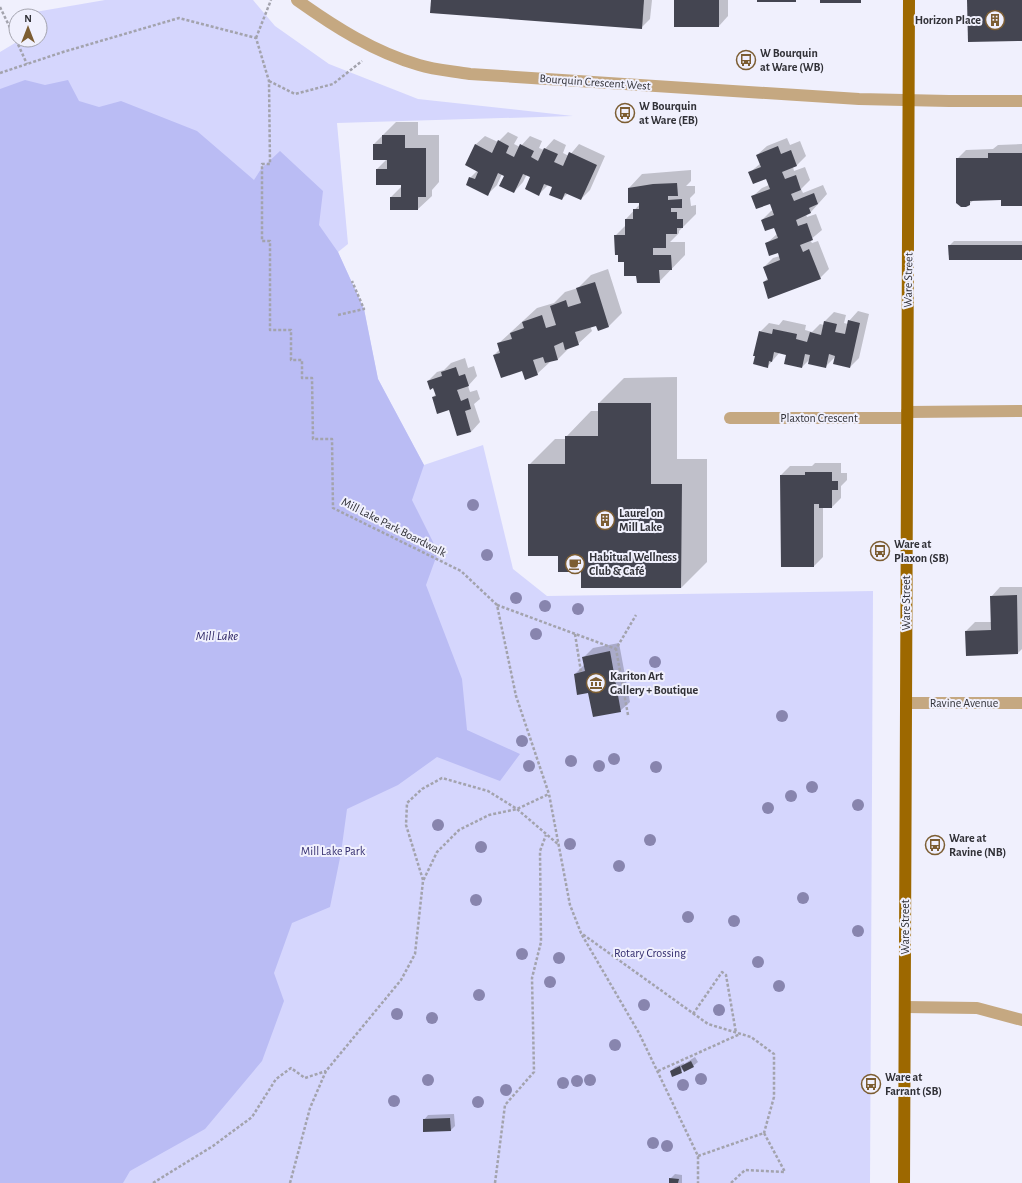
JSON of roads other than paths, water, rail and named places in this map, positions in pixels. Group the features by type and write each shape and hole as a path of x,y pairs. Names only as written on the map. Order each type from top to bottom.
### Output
{"main road":[{"name":"Ware Street","path":"904,1183 907,415 910,100 909,0"}],"street":[{"name":"Bourquin Crescent West","path":"297,0 334,26 376,49 419,65 470,74 829,97 910,100 1022,100"},
{"name":"Plaxton Crescent","path":"730,418 907,415 1022,411"},
{"name":"Ravine Avenue","path":"906,703 1022,703"},
{"path":"904,1007 977,1008 1022,1020"}],"water":[{"name":"Mill Lake","path":"25,80 45,85 68,80 79,101 99,107 121,101 197,131 254,180 261,169 280,151 323,191 319,225 338,252 364,309 378,379 424,465 412,500 438,552 426,585 462,679 467,730 520,754 500,781 437,757 398,785 347,809 341,853 330,907 292,923 274,973 284,1001 262,1061 205,1129 130,1171 123,1183 0,1183 0,89"}],"place":[{"name":"Horizon Place","path":"995,20"},
{"name":"W Bourquin at Ware (WB)","path":"746,60"},
{"name":"W Bourquin at Ware (EB)","path":"625,113"},
{"name":"Laurel on Mill Lake","path":"605,520"},
{"name":"Ware at Plaxon (SB)","path":"880,551"},
{"name":"Habitual Wellness Club & Café","path":"575,564"},
{"name":"Kariton Art Gallery + Boutique","path":"596,683"},
{"name":"Ware at Ravine (NB)","path":"935,845"},
{"name":"Ware at Farrant (SB)","path":"871,1084"}],"park label":[{"name":"Mill Lake Park","path":"333,851"},
{"name":"Rotary Crossing","path":"650,953"}]}
